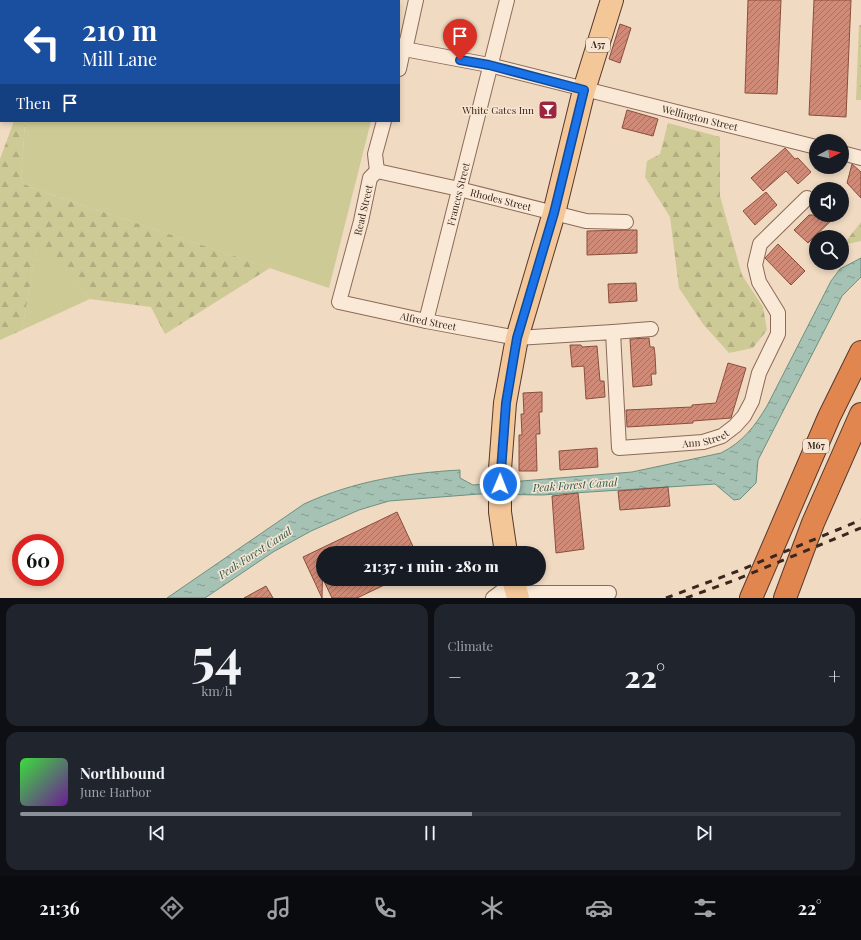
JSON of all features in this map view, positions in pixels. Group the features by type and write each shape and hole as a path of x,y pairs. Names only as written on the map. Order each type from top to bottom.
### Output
{"highway":[{"name":"M67","path":"751,598 829,418 861,352"},
{"name":"M67","path":"785,598 814,523 861,414"},
{"name":"M67","path":"758,598 774,542"}],"main road":[{"name":"A57","path":"505,546 500,512 500,469 506,403 517,338 554,213 584,90 612,0"}],"street":[{"path":"400,64 402,55 400,49 406,41 416,0"},
{"name":"Frances Street","path":"426,321 489,65 507,0"},
{"name":"Wellington Street","path":"400,49 489,65 809,145"},
{"path":"377,171 375,154 384,122"},
{"path":"849,155 861,158"},
{"name":"Rhodes Street","path":"377,171 459,189 586,222 626,222"},
{"name":"Read Street","path":"339,302 361,222 370,178 377,171"},
{"name":"Ann Street","path":"613,332 619,448 703,442 722,436 735,426 744,416 752,402 759,373 778,334 778,312 759,282 754,265 760,244 807,198"},
{"name":"Alfred Street","path":"339,302 426,321 517,338"},
{"path":"517,338 651,329"},
{"path":"493,598 501,592 516,590 609,593"}],"green space":[{"path":"859,25 861,25 861,100 856,100"},
{"path":"14,122 25,122 21,182 32,188 270,268 165,334 151,307 90,299 37,247 22,330 0,340 0,159"},
{"path":"25,122 371,122 329,288 32,188 21,182"},
{"path":"668,123 720,137 720,196 742,275 763,307 767,330 753,348 729,353 703,324 679,288 670,217 645,177 647,161 660,154"},
{"path":"861,222 861,241 849,244 849,237"},
{"path":"37,246 90,299 22,330"}],"water":[{"name":"Peak Forest Canal","path":"861,258 861,277 842,296 758,460 756,483 740,499 734,500 715,484 542,495 479,494 389,501 359,510 311,531 273,552 205,598 167,598 304,504 342,489 361,484 420,473 460,470 460,478 473,485 632,472 721,453 736,444 753,427 767,406 831,281 839,270 849,270 849,264"}],"building":[{"path":"748,0 781,0 777,94 745,93"},
{"path":"814,0 851,0 846,117 809,115"},
{"path":"620,24 631,28 620,63 609,59"},
{"path":"627,110 658,119 653,136 622,128"},
{"path":"785,148 795,159 798,158 809,170 809,174 798,184 786,171 763,191 751,178"},
{"path":"852,164 861,172 861,198 849,185 849,182 847,182"},
{"path":"766,192 777,205 755,225 743,211"},
{"path":"809,215 809,222 830,222 821,230 809,230 808,243 794,230"},
{"path":"637,230 637,253 587,255 587,231"},
{"path":"778,244 805,271 791,285 765,258"},
{"path":"636,283 637,301 609,303 608,284"},
{"path":"649,338 650,347 654,347 656,374 651,374 652,385 633,387 630,339"},
{"path":"570,345 581,345 582,347 597,346 600,381 604,381 605,397 586,399 584,366 572,367"},
{"path":"728,363 746,368 731,418 693,421 693,423 627,427 626,410 692,407 692,405 716,403"},
{"path":"542,392 542,412 539,412 540,434 536,434 537,471 519,471 519,435 522,435 521,414 524,414 523,393"},
{"path":"597,448 598,467 560,470 559,451"},
{"path":"668,487 670,506 620,510 618,491"},
{"path":"578,493 584,549 556,553 552,496"},
{"path":"397,512 413,546 326,546"},
{"path":"316,551 316,585 303,557"},
{"path":"266,586 273,598 244,598"},
{"path":"316,586 322,586 322,598"},
{"path":"326,586 382,586 357,598 332,598"}],"railway":[{"path":"666,598 738,571 861,520"},
{"path":"686,598 735,580 861,528"}],"place":[{"name":"White Gates Inn","path":"548,110"}],"route":[{"path":"460,60 489,65 584,90 554,213 517,338 506,403 500,484"}]}
